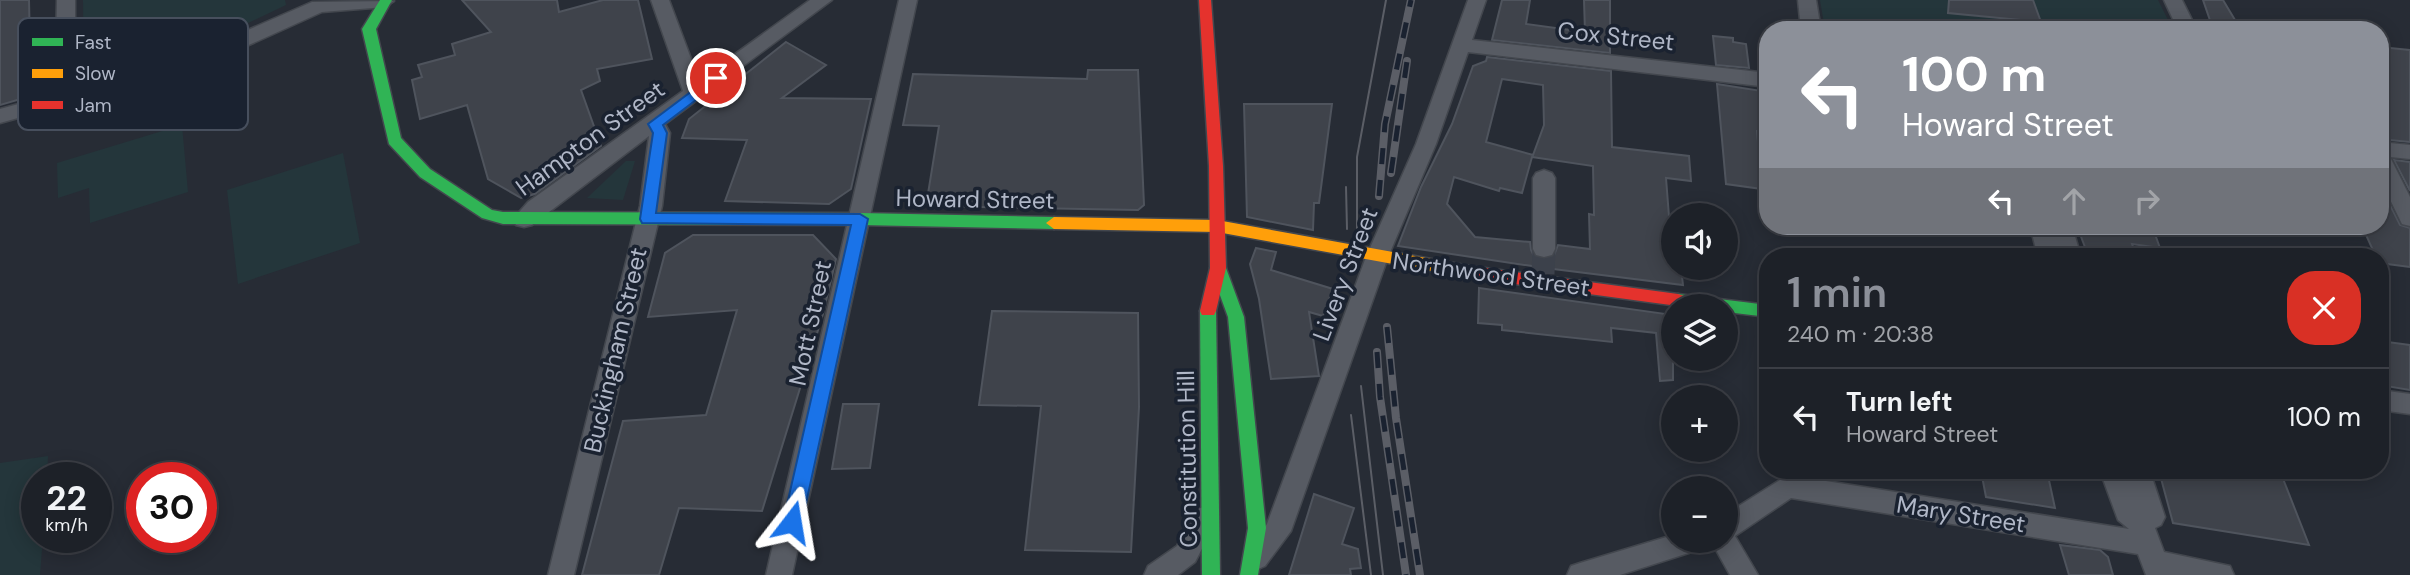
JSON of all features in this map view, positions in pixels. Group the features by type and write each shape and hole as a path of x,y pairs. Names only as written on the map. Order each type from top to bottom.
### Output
{"street":[{"path":"66,0 66,18"},
{"path":"248,37 318,6 386,0"},
{"name":"Howard Street","path":"386,0 369,29 394,140 425,173 487,214 524,219 860,219 1217,226"},
{"path":"660,0 694,94"},
{"name":"Hampton Street","path":"524,219 823,0"},
{"name":"Mott Street","path":"779,575 908,0"},
{"name":"Constitution Hill","path":"1205,0 1214,122 1218,268 1208,313 1210,506 1215,570"},
{"name":"Livery Street","path":"1251,568 1278,531 1377,257 1426,144 1477,0"},
{"path":"1807,0 1810,21"},
{"path":"2173,0 2184,21"},
{"name":"Cox Street","path":"1460,44 1759,79"},
{"path":"0,116 18,111"},
{"name":"Buckingham Street","path":"561,575 648,219 660,133 655,124"},
{"path":"2389,150 2410,152"},
{"path":"2389,176 2410,218"},
{"path":"1544,178 1544,249"},
{"name":"Northwood Street","path":"1217,226 1377,257 1759,310"},
{"name":"Constitution Hill","path":"1218,268 1237,317 1241,383 1257,528 1251,568"},
{"name":"Constitution Hill","path":"1237,494 1241,383"},
{"path":"2389,401 2410,404"},
{"path":"1738,518 1787,479"},
{"name":"Mary Street","path":"1793,479 2151,551 2221,575"},
{"path":"2116,479 2127,512 2151,551"},
{"path":"2140,479 2152,517 2151,551"},
{"path":"1157,575 1186,554 1210,506"},
{"path":"1580,575 1661,550"},
{"path":"1731,553 1745,575"}],"shaded area":[{"path":"83,0 285,0 286,5 248,23 248,18 83,18"},
{"path":"1820,0 2158,0 2168,21 1824,21"},
{"path":"166,130 182,130 188,192 90,223 89,188 58,198 57,163"},
{"path":"343,153 360,243 238,284 227,190"},
{"path":"626,161 635,161 623,200 587,198"},
{"path":"48,456 48,462 21,462 21,553 42,553 40,575 0,575 0,463"}],"building":[{"path":"0,0 29,0 29,18 18,18 18,100 0,105"},
{"path":"462,0 557,0 559,12 603,0 638,0 652,59 597,69 600,81 581,90 601,146 535,194 521,198 488,179 467,105 420,119 412,80 422,77 418,65 455,55 452,44 491,32"},
{"path":"1502,0 1530,0 1526,24 1585,32 1584,0 1610,0 1610,53 1492,40"},
{"path":"1949,0 2033,0 2041,21 2031,21 1948,13"},
{"path":"2203,0 2223,0 2236,21 2210,21"},
{"path":"1713,36 1733,38 1733,42 1746,44 1749,68 1716,65"},
{"path":"786,42 826,65 782,98 871,99 851,189 829,204 725,201 747,140 682,138 689,119"},
{"path":"2389,48 2410,50 2410,142 2389,140"},
{"path":"1487,57 1611,71 1612,147 1689,156 1691,181 1666,178 1668,203 1661,203 1661,280 1682,280 1683,285 1398,246 1421,187 1452,124 1473,66 1486,61","holes":["1502,79 1543,85 1544,125 1533,155 1486,142","1532,157 1593,166 1594,215 1589,214 1590,249 1558,245 1553,258 1535,258 1530,242 1475,237 1447,204 1454,177 1499,191 1500,188 1522,193"]},
{"path":"1088,70 1138,70 1144,205 1138,210 926,206 939,126 903,125 913,74 1087,79"},
{"path":"1717,84 1759,91 1759,189 1726,184"},
{"path":"1244,104 1332,104 1319,203 1314,203 1313,230 1247,217"},
{"path":"2394,160 2410,162 2410,191"},
{"path":"2389,203 2400,225 2410,228 2410,267 2389,264 2389,248 2372,248 2366,235 2389,235"},
{"path":"693,235 813,235 836,259 823,314 762,511 679,508 659,575 582,575 623,421 706,415 737,310 648,317 665,253"},
{"path":"2080,235 2155,235 2160,248 2132,244 2134,248 2085,248"},
{"path":"1256,248 1276,252 1271,270 1333,289 1323,316 1309,312 1319,376 1271,379 1259,299 1250,264"},
{"path":"1479,288 1661,313 1661,371 1673,371 1673,380 1660,381 1656,333 1611,328 1612,342 1502,330 1502,325 1478,323"},
{"path":"992,311 1138,313 1139,407 1131,552 1025,550 1041,406 979,405"},
{"path":"2389,342 2410,345 2410,390 2389,386"},
{"path":"843,404 879,404 870,468 832,469"},
{"path":"1983,479 2049,479 2055,508 1986,497"},
{"path":"2161,479 2283,479 2309,545 2173,523"},
{"path":"1314,494 1354,508 1342,544 1358,549 1361,568 1350,569 1351,575 1289,575"},
{"path":"2060,545 2100,550 2108,557 2113,575 2069,575"}],"tunnel":[{"path":"1543,274 1544,249"}],"tram line":[{"path":"1357,231 1357,157 1386,0"},
{"path":"1346,187 1347,229"},
{"path":"1361,386 1383,575"},
{"path":"1351,415 1371,575"}],"railway":[{"path":"1379,196 1385,124 1411,0"},
{"path":"1391,173 1407,61"},
{"path":"1387,327 1396,418 1420,575"},
{"path":"1377,352 1380,397 1406,575"}],"traffic: fast":[{"path":"386,0 369,29 394,140 425,173 487,214 503,218 860,219 1054,223"},
{"path":"1218,268 1236,317 1257,528 1249,575"},
{"path":"1738,307 1759,310"},
{"path":"1208,311 1211,575"}],"traffic: slow":[{"path":"1054,223 1217,226 1470,272"}],"traffic: jam":[{"path":"1205,0 1216,166 1218,268 1208,311"},
{"path":"1470,272 1661,298"}],"route":[{"path":"716,78 655,124 660,133 648,219 860,219 792,522"}]}
